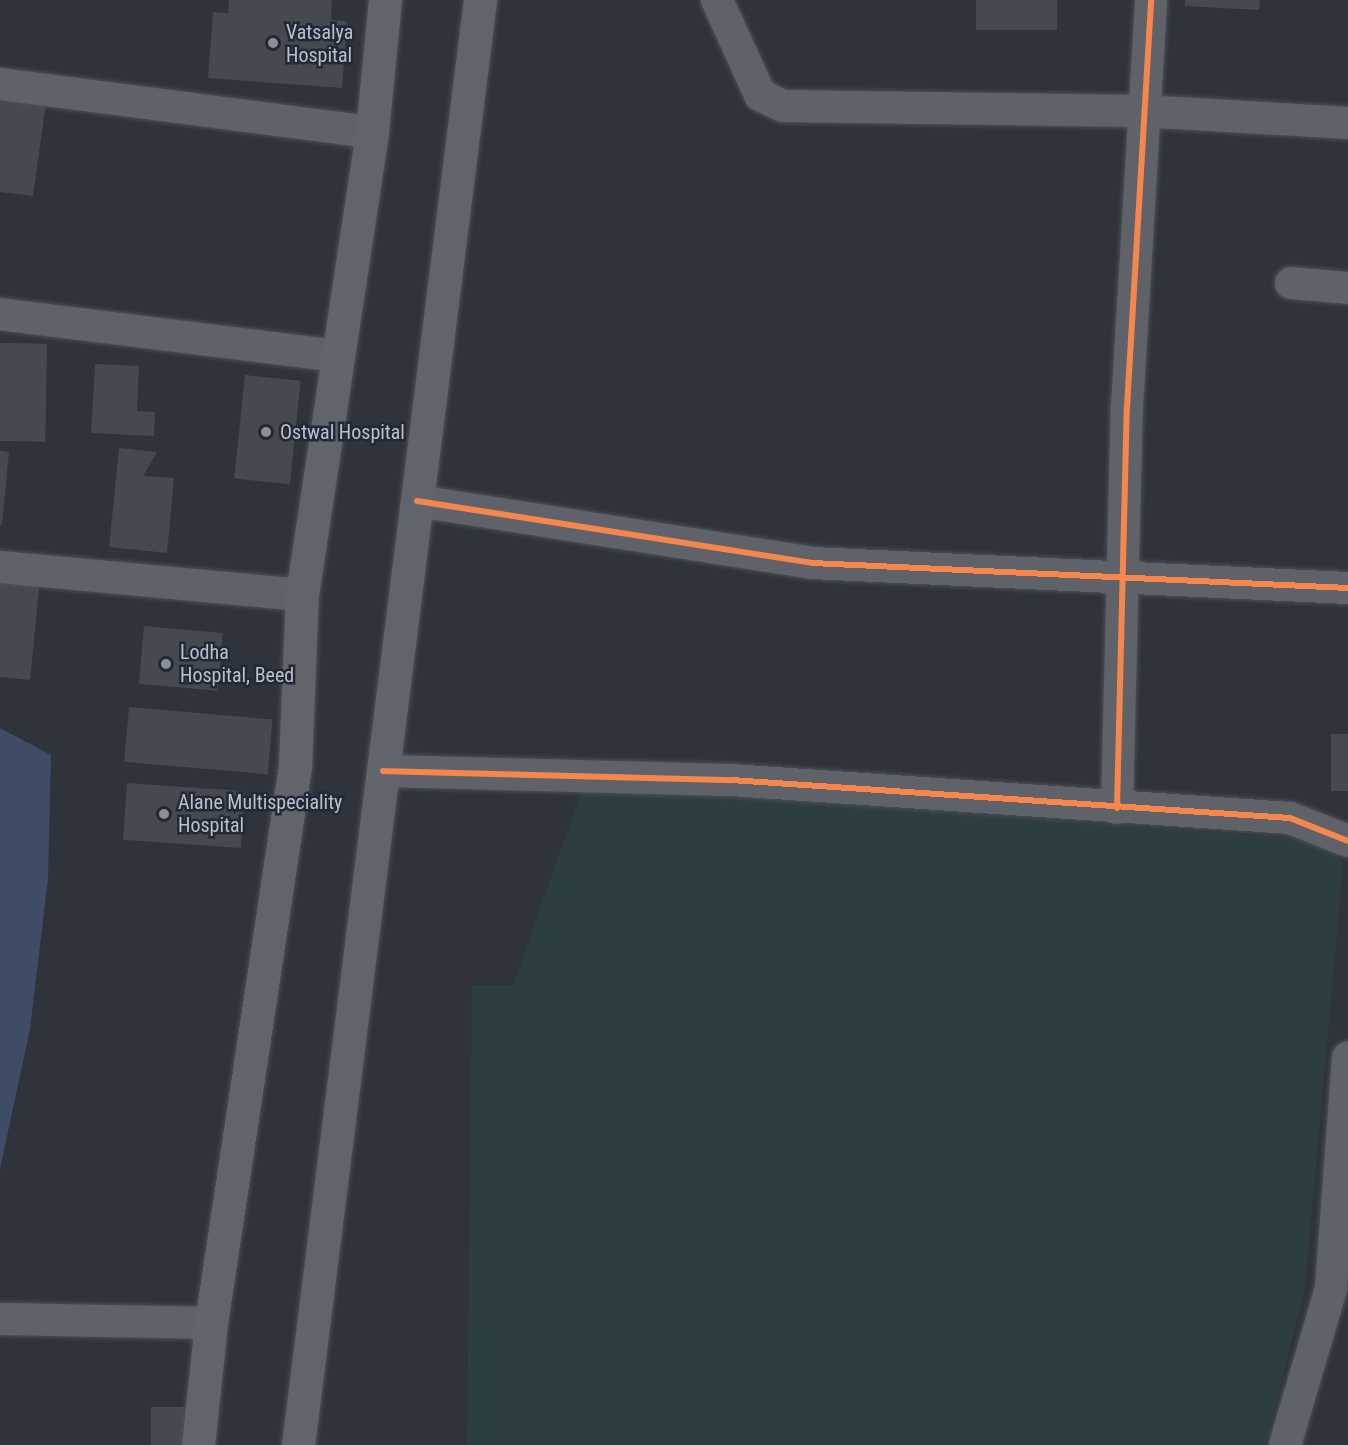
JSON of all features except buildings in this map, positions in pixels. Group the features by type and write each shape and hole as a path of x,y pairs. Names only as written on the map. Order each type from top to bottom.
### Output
{"main road":[{"path":"198,1445 211,1323 295,766 302,595 372,132 385,0"},
{"path":"298,1445 480,0"}],"street":[{"path":"717,0 760,95 783,106 1142,111 1348,123"},
{"path":"1117,808 1142,111 1151,0"},
{"path":"0,84 372,132"},
{"path":"1291,283 1348,288"},
{"path":"0,314 338,356"},
{"path":"417,501 812,563 1348,588"},
{"path":"0,567 302,595"},
{"path":"383,771 731,780 1290,818 1348,841"},
{"path":"1285,1445 1339,1289 1348,1058"},
{"path":"0,1318 211,1323"}],"shaded area":[{"path":"584,784 1329,841 1343,865 1305,1289 1265,1445 467,1445 472,985 513,985"}],"water":[{"path":"0,728 51,755 48,879 30,1029 0,1169"}],"cycle path":[{"path":"1117,808 1127,407 1151,0"},
{"path":"417,501 812,563 1348,588"},
{"path":"383,771 731,780 1290,818 1348,841"}],"place":[{"name":"Vatsalya Hospital","path":"273,43"},
{"name":"Ostwal Hospital","path":"266,432"},
{"name":"Lodha Hospital, Beed","path":"166,664"},
{"name":"Alane Multispeciality Hospital","path":"164,814"}]}
